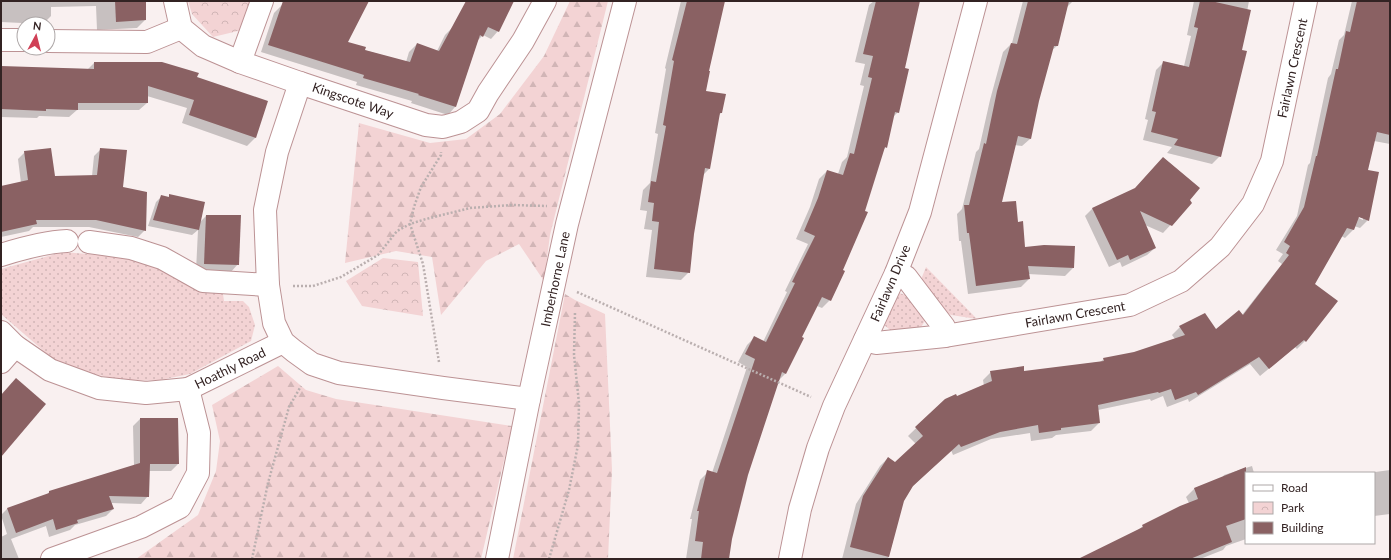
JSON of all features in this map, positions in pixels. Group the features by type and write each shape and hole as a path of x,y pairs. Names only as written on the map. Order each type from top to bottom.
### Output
{"street":[{"path":"175,1 181,28 203,46 240,62 300,83"},
{"path":"240,62 262,1"},
{"name":"Kingscote Way","path":"529,399 339,373 312,364 283,342 274,323 268,285 265,210 277,152 300,83 426,125 443,127 461,122 478,111 488,93 523,41 545,1"},
{"name":"Imberhorne Lane","path":"497,559 529,399 572,206 625,1"},
{"name":"Fairlawn Drive","path":"790,559 800,509 818,448 834,406 896,273 920,212 976,1"},
{"name":"Fairlawn Crescent","path":"866,340 876,343 945,336 1130,305 1181,281 1220,247 1253,204 1272,162 1306,1"},
{"path":"56,40 147,42 181,28"},
{"path":"1,40 16,40"},
{"path":"1,256 25,247 44,243 67,241"},
{"path":"89,242 131,248 162,258 203,281 268,285"},
{"path":"896,273 906,276 944,327 945,336"},
{"path":"1,362 8,339"},
{"name":"Hoathly Road","path":"8,339 50,370 100,388 146,393 188,389 283,342"},
{"path":"52,559 141,527 180,507 198,474 199,433 188,389"}],"path":[{"path":"443,127 441,155 421,187 410,224 423,264 443,388"},
{"path":"268,285 313,286 341,277 378,255 397,231 410,224 470,208 512,205 572,206"},
{"path":"574,296 574,291 834,406"},
{"path":"549,559 570,490 578,446 579,403 574,355 575,308"},
{"path":"252,559 268,483 289,407 312,364"}],"green space":[{"path":"188,1 251,1 242,30 213,37 192,14"},
{"path":"570,1 608,1 550,235 544,281 519,244 486,261 441,315 432,257 396,251 345,263 359,123 430,143 466,139 500,114 544,56"},
{"path":"63,252 124,257 151,265 176,279 223,294 224,301 243,301 249,307 255,325 251,341 190,374 160,380 123,381 79,370 53,359 1,314 1,269"},
{"path":"383,258 418,262 423,316 362,306 346,281"},
{"path":"926,267 977,319 951,315 930,300 920,282"},
{"path":"899,293 909,296 926,319 920,329 894,333 884,325"},
{"path":"565,294 605,314 612,470 608,559 513,559"},
{"path":"278,366 306,390 336,399 512,426 481,559 136,559 198,515 216,471 220,441 212,405"}],"building":[{"path":"115,1 146,1 146,20 116,22"},
{"path":"283,1 369,1 348,42 366,47 365,50 410,62 417,43 439,51 466,1 514,1 499,32 488,27 483,37 480,35 456,107 418,95 419,94 363,78 364,75 268,45"},
{"path":"687,1 725,1 706,91 726,94 722,113 720,113 710,169 705,168 694,234 690,273 654,269 659,222 652,221 654,203 648,202 651,181 656,182 666,126 663,125 674,61 672,60"},
{"path":"876,1 920,1 905,68 909,69 899,113 895,112 887,148 885,147 865,211 868,212 843,270 845,271 831,301 822,297 786,374 782,372 748,475 732,539 729,559 701,559 703,542 695,541 699,511 697,511 707,470 717,473 755,359 745,354 754,336 766,342 795,283 792,282 815,236 804,231 818,198 827,170 843,175 850,153 854,154 872,78 868,77 873,56 863,54"},
{"path":"1028,1 1069,1 1058,46 1054,46 1039,101 1031,139 1018,136 1002,202 1016,201 1018,222 1023,221 1025,247 1044,245 1075,246 1074,268 1028,266 1030,279 976,286 964,205 969,205 984,143 986,144 997,91 1011,43 1017,44"},
{"path":"1200,1 1211,1 1251,10 1242,50 1247,51 1221,157 1174,145 1178,139 1151,132 1156,112 1152,111 1163,61 1189,67 1198,28 1194,27"},
{"path":"1357,1 1390,1 1390,135 1377,132 1368,170 1379,172 1369,221 1359,217 1354,230 1347,228 1315,284 1338,301 1306,342 1304,340 1269,369 1259,357 1198,395 1196,392 1175,400 1171,389 1159,393 1098,405 1100,423 1061,428 1061,430 1039,433 1038,425 1000,432 961,447 959,444 913,486 904,501 889,557 850,547 863,496 888,457 895,462 923,436 915,427 945,399 956,394 957,396 992,381 990,371 1024,366 1024,371 1104,361 1103,358 1134,352 1185,335 1179,326 1205,313 1216,329 1239,310 1243,315 1289,255 1286,253 1290,246 1284,242 1304,207 1336,69 1338,69 1346,31 1350,32"},
{"path":"94,62 162,62 199,73 197,77 268,101 256,138 189,115 194,100 148,86 148,103 78,103 78,110 46,109 46,111 1,109 1,66 94,69"},
{"path":"51,148 55,176 97,175 100,148 127,150 123,187 147,192 146,231 96,220 36,220 37,224 1,232 1,186 28,180 24,151"},
{"path":"1163,157 1200,188 1190,200 1192,203 1172,226 1140,211 1156,248 1130,260 1128,255 1117,260 1092,208 1135,188"},
{"path":"169,194 205,202 199,230 153,220 161,195 169,197"},
{"path":"206,215 241,215 239,265 204,264"},
{"path":"16,378 46,404 1,457 1,395"},
{"path":"140,418 178,418 179,464 150,464 149,497 109,496 114,509 77,520 78,523 56,530 53,519 16,533 7,508 49,493 49,491 140,463"},
{"path":"1246,467 1245,519 1226,526 1232,542 1190,559 1078,559 1143,527 1142,525 1180,506 1198,499 1194,488"}]}
